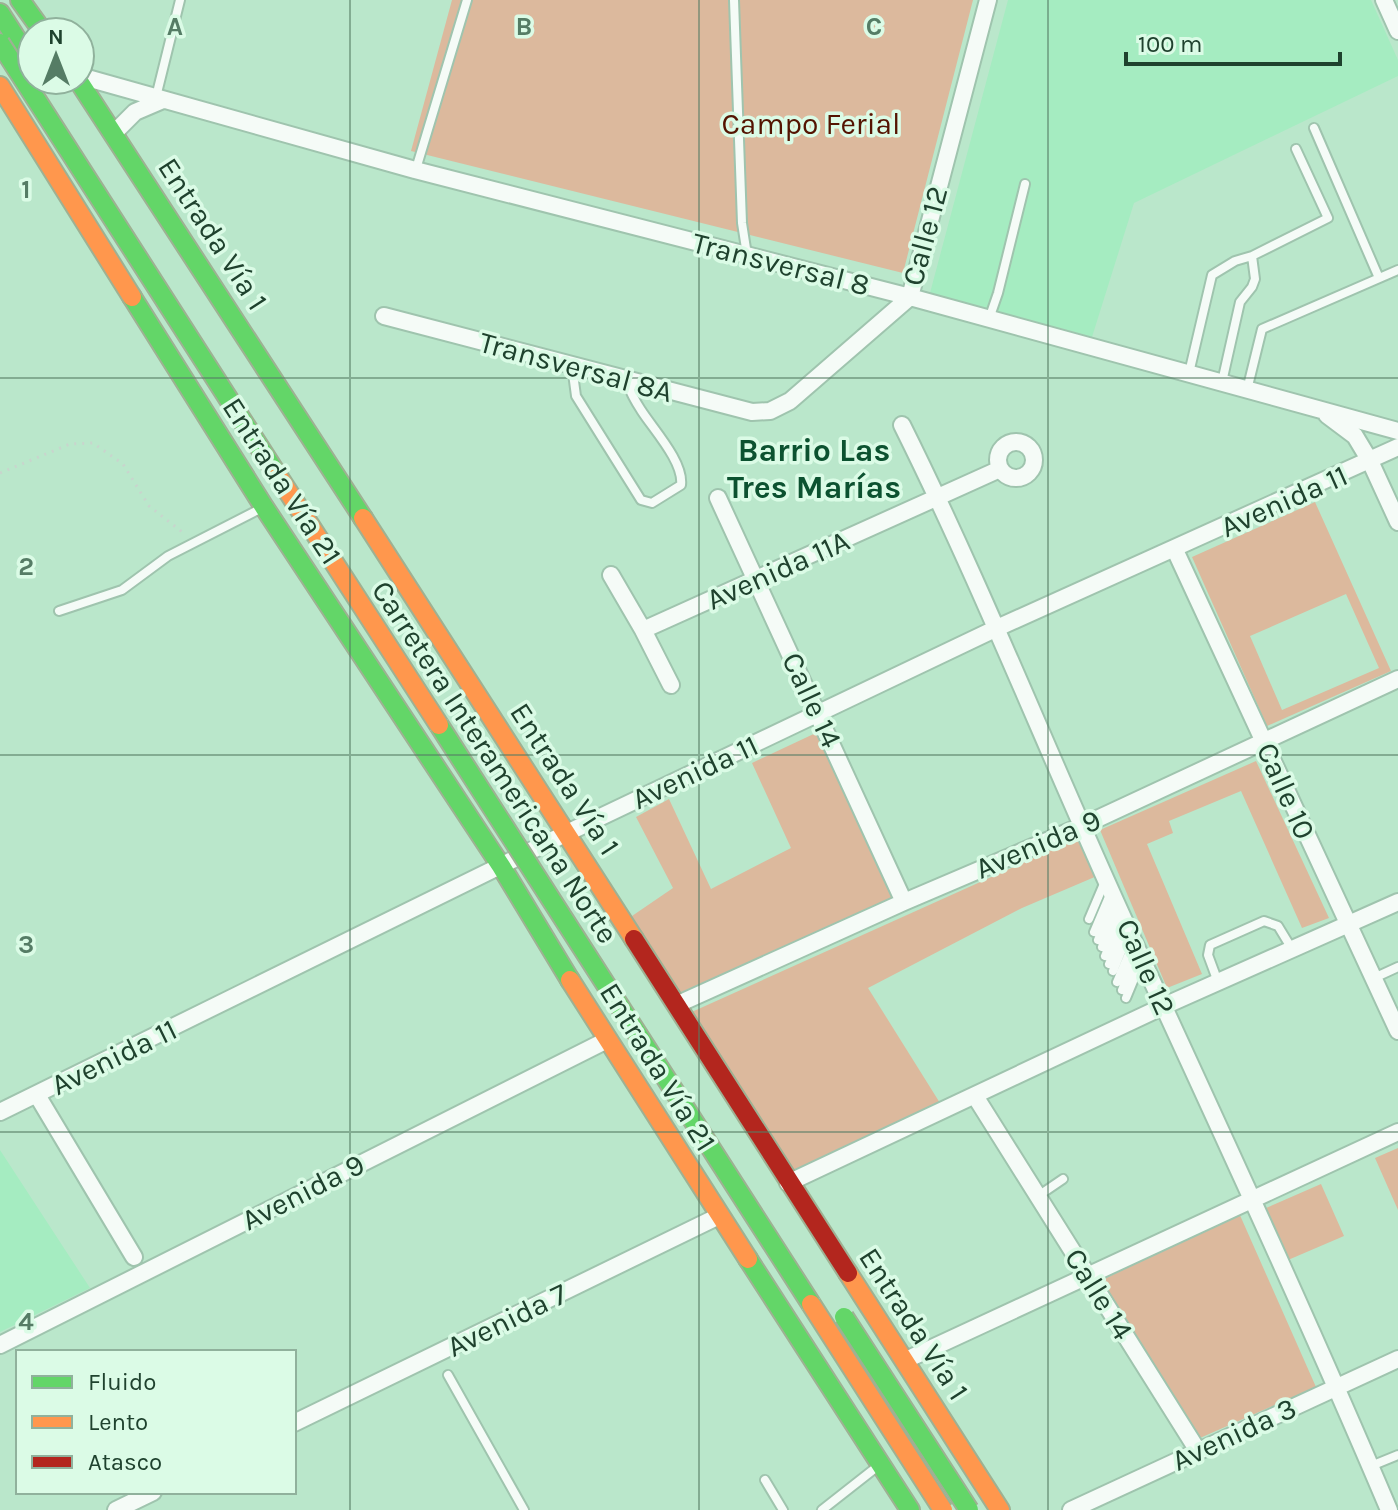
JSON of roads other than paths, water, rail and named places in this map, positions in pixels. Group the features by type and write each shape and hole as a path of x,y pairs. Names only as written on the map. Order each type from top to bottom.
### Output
{"main road":[{"path":"0,13 16,38"},
{"name":"Carretera Interamericana Norte","path":"0,43 943,1510"},
{"name":"Entrada Vía 21","path":"0,87 264,507 501,866 607,1040 910,1510"},
{"name":"Carretera Interamericana Norte","path":"53,96 459,721"},
{"name":"Entrada Vía 1","path":"90,96 1000,1510"},
{"name":"Carretera Interamericana Norte","path":"528,828 554,869"},
{"path":"831,1296 969,1510"}],"street":[{"name":"Calle 12","path":"770,411 790,401 815,382 910,297 988,0"},
{"path":"1384,0 1398,31"},
{"name":"Transversal 8","path":"96,82 415,170 910,297 1398,431"},
{"path":"114,133 135,112 159,99"},
{"name":"Transversal 8A","path":"384,316 752,412 770,411"},
{"path":"1319,410 1355,436 1398,522"},
{"name":"Calle 12","path":"902,425 997,628 1082,826 1337,1387 1389,1510"},
{"name":"Avenida 11","path":"0,1112 567,833 997,628 1398,447"},
{"name":"Avenida 11A","path":"643,630 1000,469"},
{"name":"Calle 14","path":"718,498 904,902"},
{"name":"Calle 10","path":"1175,550 1397,1026"},
{"path":"611,575 671,685"},
{"name":"Avenida 9","path":"676,1005 1082,826 1398,679"},
{"path":"788,1183 1164,1006 1398,902"},
{"name":"Avenida 9","path":"0,1345 607,1040"},
{"path":"37,1095 134,1257"},
{"name":"Calle 14","path":"975,1096 1198,1451"},
{"path":"906,1360 1250,1198 1330,1171 1398,1132"},
{"name":"Avenida 7","path":"296,1422 719,1216"},
{"name":"Avenida 3","path":"1071,1510 1398,1359"},
{"path":"116,1510 149,1494"}],"lane":[{"path":"159,99 180,0"},
{"path":"415,170 467,0"},
{"path":"734,0 742,223 748,256"},
{"path":"1314,128 1379,278"},
{"path":"1188,374 1212,275 1235,261 1252,256 1328,218 1296,149"},
{"path":"989,319 1025,184"},
{"path":"1222,383 1240,302 1255,279 1252,256"},
{"path":"1247,390 1262,329 1398,270"},
{"path":"572,366 576,396 641,500 652,503 681,485 682,476 638,407 625,380"},
{"path":"59,611 122,590 168,556 264,507"},
{"path":"1100,944 1123,916"},
{"path":"1100,944 1123,916"},
{"path":"1100,944 1123,916"},
{"path":"1100,944 1123,916"},
{"path":"1123,916 1122,990 1123,916"},
{"path":"1218,982 1207,950 1210,945 1223,939 1264,921 1271,922 1278,926 1292,949"},
{"path":"1373,979 1398,967"},
{"path":"1037,1196 1063,1179"},
{"path":"448,1375 524,1510"},
{"path":"1370,1466 1398,1455"},
{"path":"822,1510 880,1465"},
{"path":"765,1480 783,1510"}],"district":[{"name":"Barrio Las Tres Marías","path":"814,468"}],"park label":[{"name":"Campo Ferial","path":"811,124"}]}
